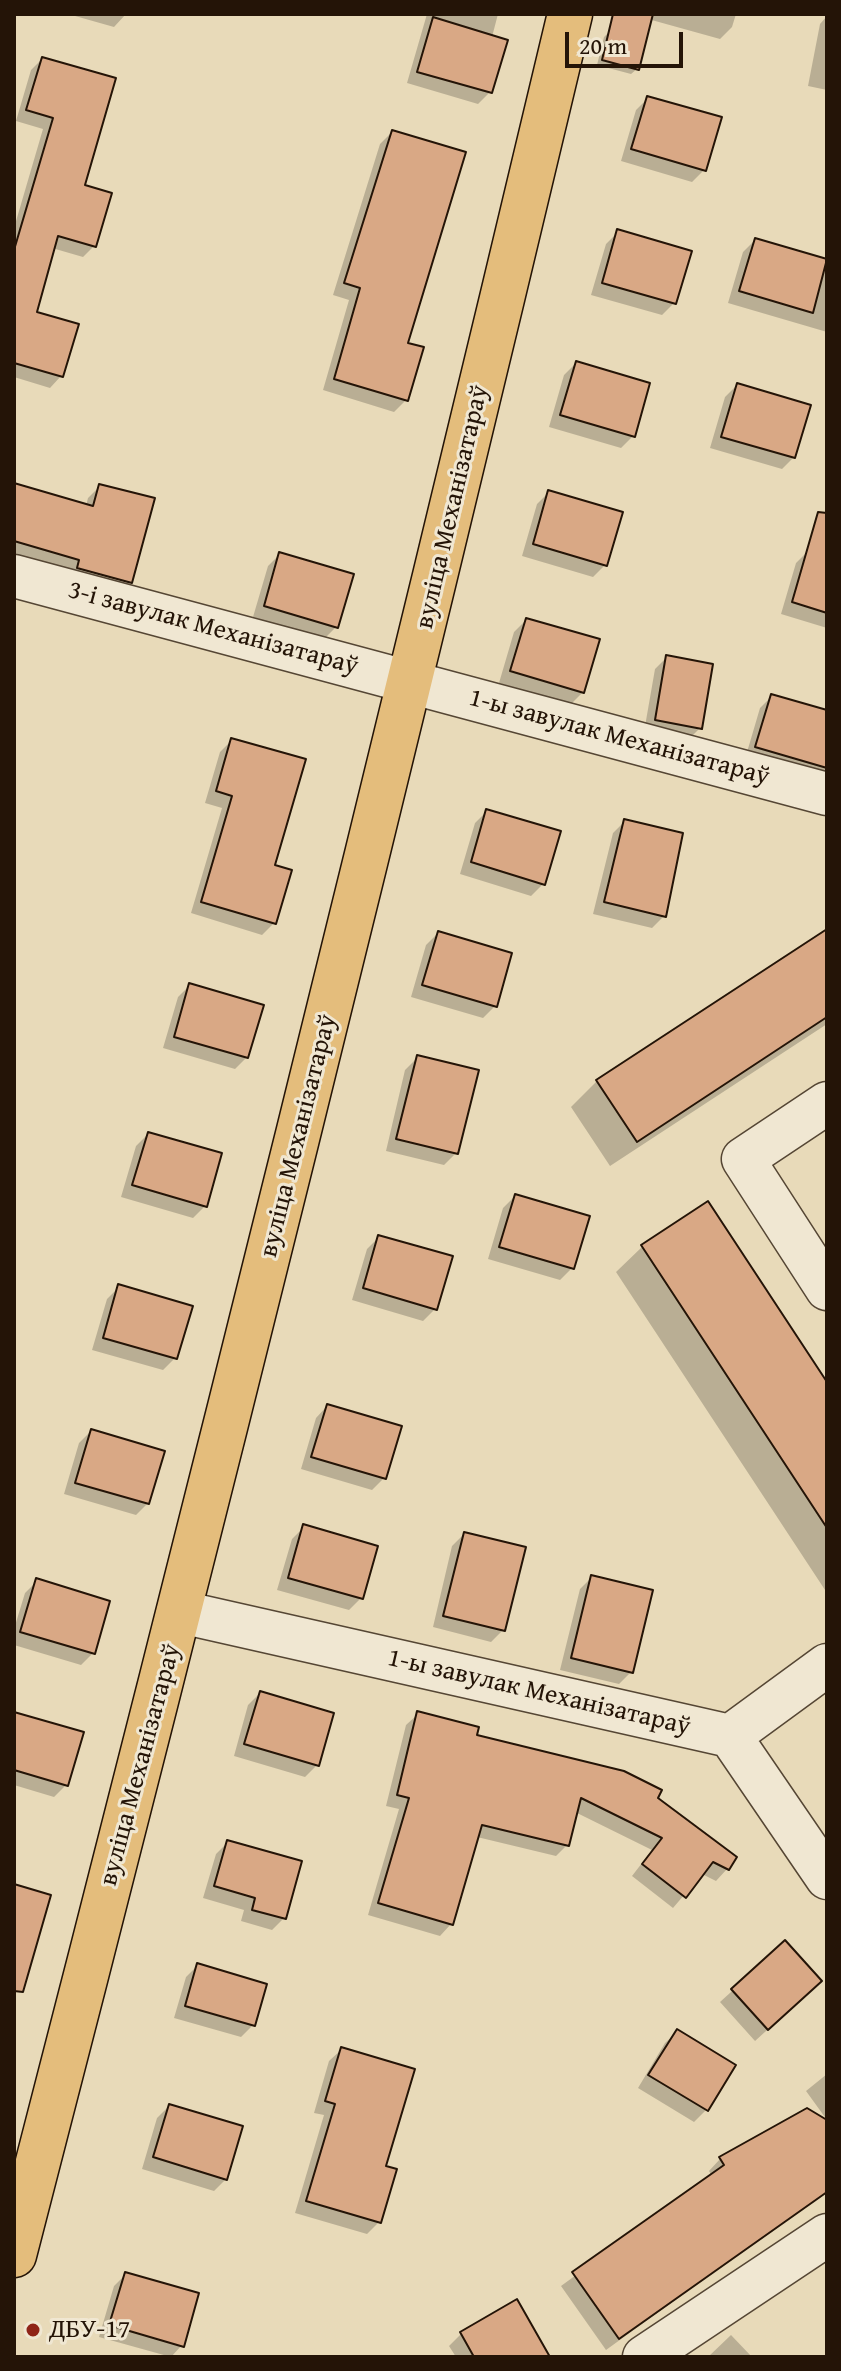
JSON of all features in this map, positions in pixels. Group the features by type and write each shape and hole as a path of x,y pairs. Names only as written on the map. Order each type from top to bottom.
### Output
{"main road":[{"name":"вуліца Механізатараў","path":"14,2255 181,1612 412,682 570,14"}],"street":[{"name":"3-і завулак Механізатараў","path":"14,576 412,682"},
{"name":"1-ы завулак Механізатараў","path":"412,682 827,794"},
{"path":"827,1103 743,1159 827,1289"},
{"name":"1-ы завулак Механізатараў","path":"181,1612 730,1736"},
{"path":"827,1665 730,1736 827,1878"},
{"path":"644,2357 827,2235"}],"building":[{"path":"613,14 653,14 639,70 602,60"},
{"path":"433,17 508,40 492,93 417,72"},
{"path":"42,57 116,78 85,185 112,193 96,247 58,236 37,312 79,324 63,377 14,363 14,250 53,118 26,110"},
{"path":"647,96 722,117 706,171 631,149"},
{"path":"392,130 466,152 408,343 424,347 408,401 334,379 360,288 344,283"},
{"path":"617,229 692,251 676,304 602,283"},
{"path":"755,238 827,259 813,313 739,291"},
{"path":"576,361 650,383 635,437 560,415"},
{"path":"737,383 811,405 795,458 721,437"},
{"path":"14,483 93,506 99,484 155,498 132,583 77,568 79,560 14,541"},
{"path":"548,490 623,512 607,566 533,544"},
{"path":"818,512 827,513 827,613 792,602"},
{"path":"279,552 354,574 338,628 264,606"},
{"path":"526,618 600,639 584,693 510,671"},
{"path":"666,655 713,664 702,729 655,720"},
{"path":"771,694 827,710 827,768 755,747"},
{"path":"231,738 306,759 275,865 292,870 276,924 201,902 232,796 216,791"},
{"path":"486,809 561,831 545,885 471,862"},
{"path":"624,819 683,833 666,917 604,902"},
{"path":"827,929 827,1017 637,1142 596,1080"},
{"path":"438,931 512,953 497,1007 422,985"},
{"path":"189,983 264,1005 248,1058 174,1037"},
{"path":"417,1055 479,1070 458,1154 396,1139"},
{"path":"148,1132 222,1153 207,1207 132,1185"},
{"path":"515,1194 590,1216 574,1269 499,1247"},
{"path":"708,1201 827,1382 827,1528 641,1245"},
{"path":"378,1235 453,1256 437,1310 363,1288"},
{"path":"118,1284 193,1306 177,1359 103,1338"},
{"path":"327,1404 402,1426 386,1479 311,1457"},
{"path":"91,1429 165,1451 149,1504 75,1483"},
{"path":"303,1524 378,1546 363,1599 288,1578"},
{"path":"464,1532 526,1547 505,1631 443,1616"},
{"path":"591,1575 653,1590 633,1673 571,1658"},
{"path":"36,1578 110,1601 95,1654 20,1632"},
{"path":"260,1691 334,1713 319,1766 244,1744"},
{"path":"417,1711 479,1727 477,1735 624,1771 662,1790 658,1798 737,1857 729,1870 713,1862 686,1898 642,1864 662,1838 581,1798 569,1846 482,1825 453,1925 378,1903 409,1798 397,1795"},
{"path":"14,1712 84,1732 68,1786 14,1770"},
{"path":"227,1840 302,1861 286,1919 252,1910 255,1898 214,1886"},
{"path":"14,1884 51,1895 23,1992 14,1991"},
{"path":"785,1940 822,1981 768,2030 731,1989"},
{"path":"197,1963 267,1984 255,2026 185,2006"},
{"path":"677,2029 736,2065 708,2111 648,2075"},
{"path":"341,2047 415,2069 386,2166 397,2169 381,2223 306,2201 335,2104 325,2101"},
{"path":"169,2104 243,2126 227,2180 153,2157"},
{"path":"807,2108 827,2120 827,2192 619,2339 572,2272 724,2165 719,2157"},
{"path":"125,2272 199,2293 184,2347 109,2325"},
{"path":"517,2299 550,2357 474,2357 460,2332"}],"place":[{"name":"ДБУ-17","path":"33,2330"}]}
